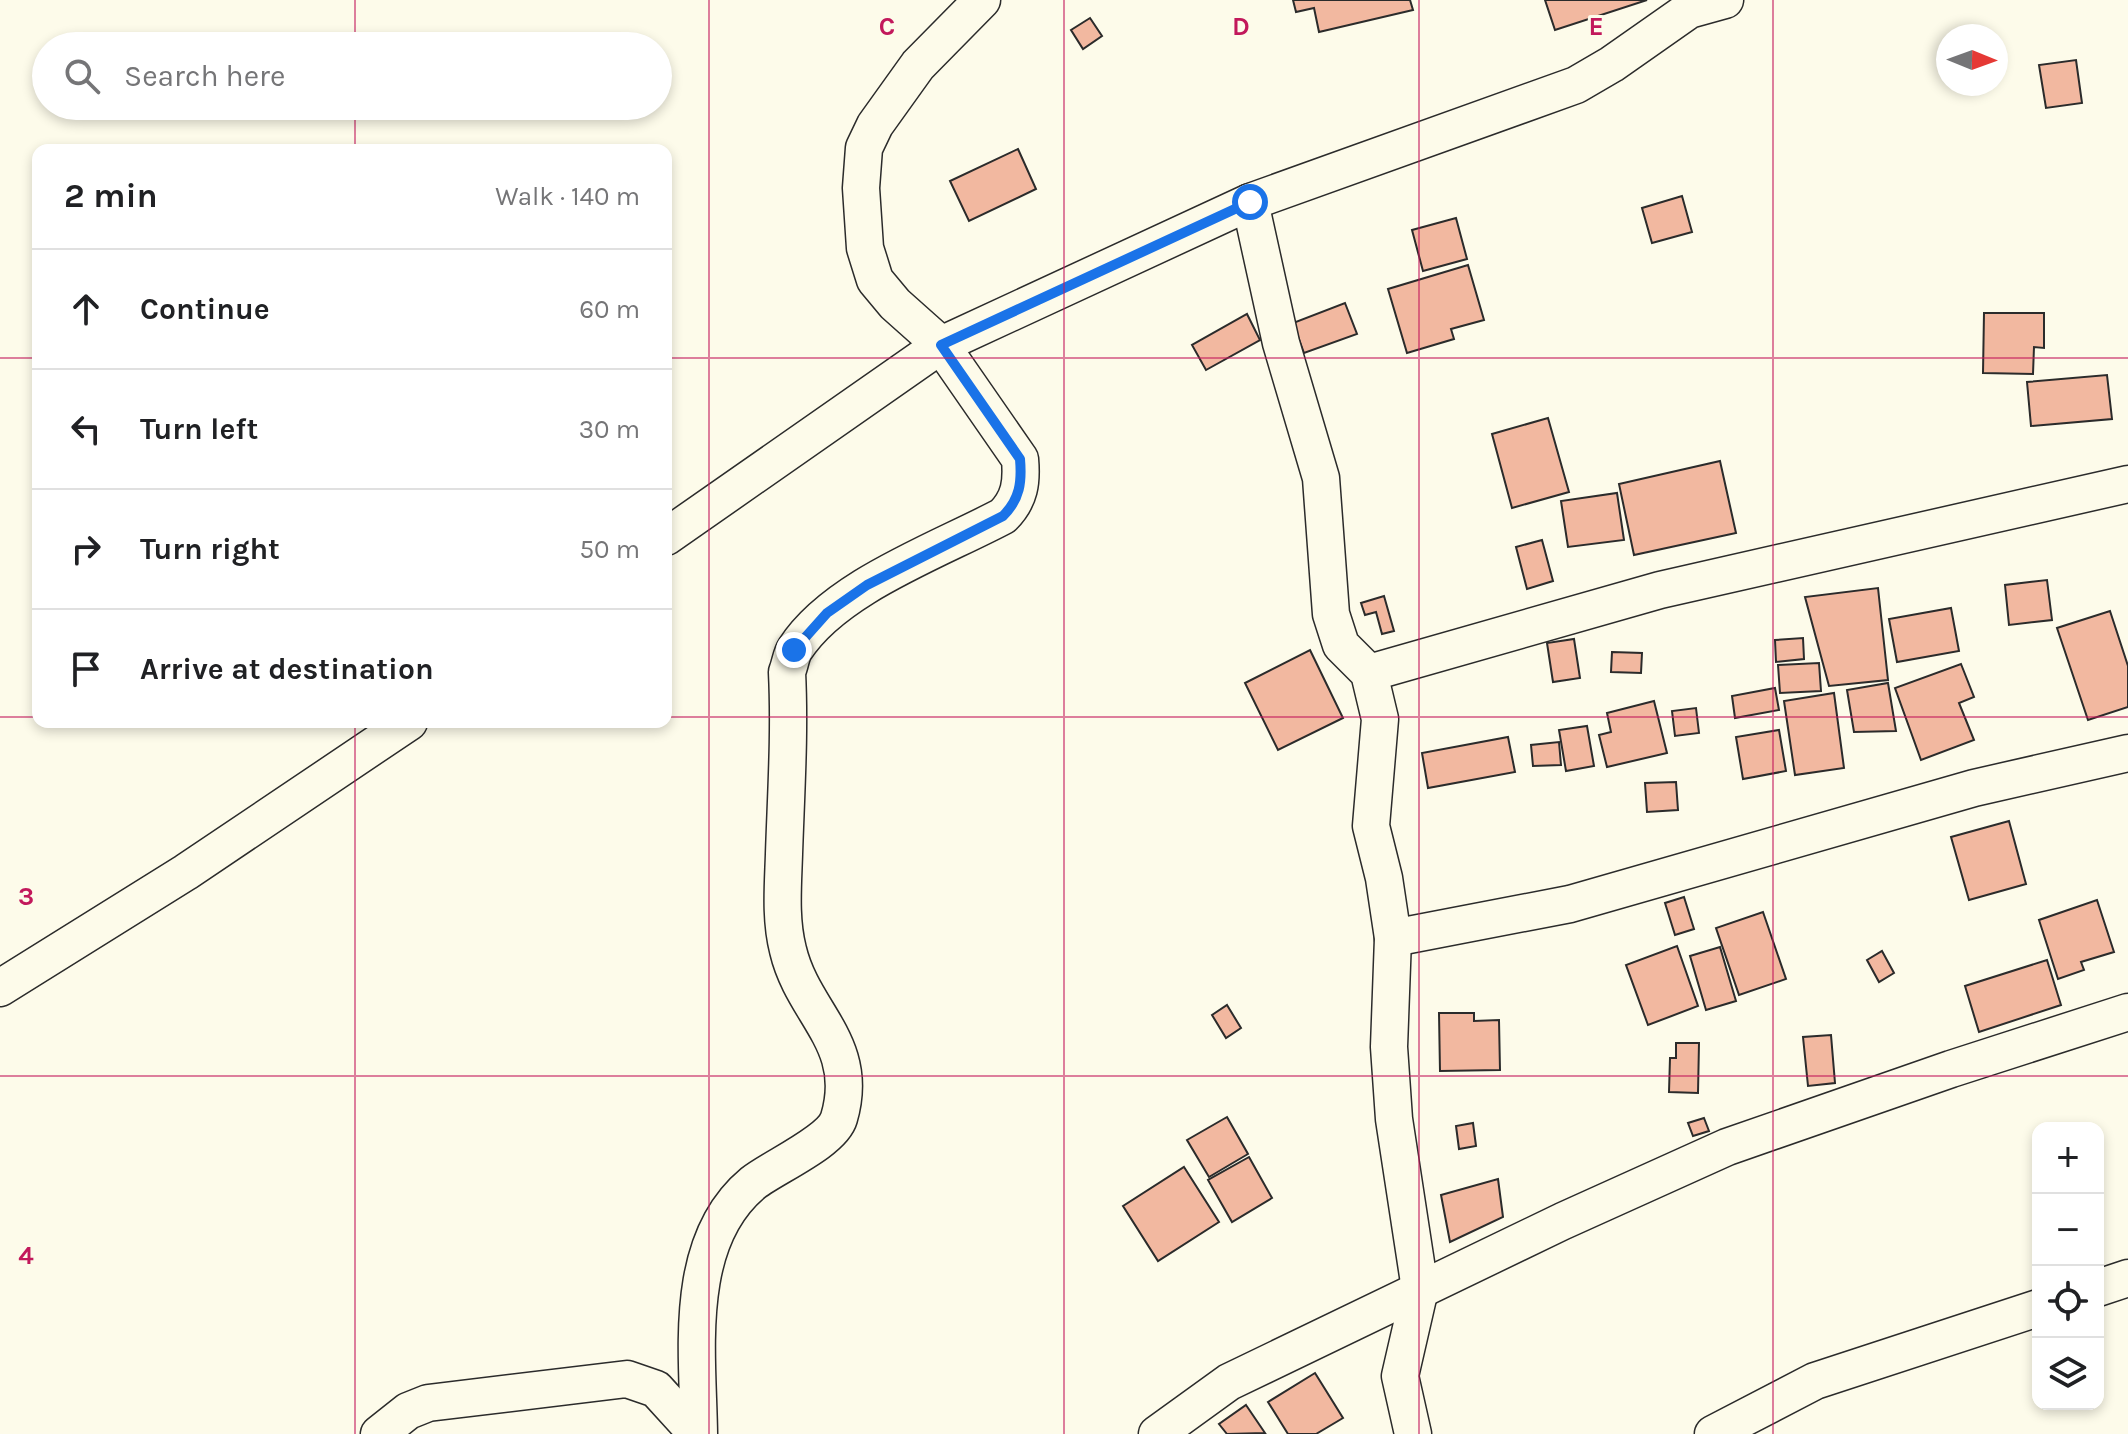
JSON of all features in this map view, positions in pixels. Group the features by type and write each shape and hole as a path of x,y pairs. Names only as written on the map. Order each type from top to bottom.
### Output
{"street":[{"path":"698,1434 698,1317 707,1251 730,1209 752,1184 825,1136 838,1121 845,1079 842,1059 788,951 783,911 787,672 794,650 827,613 867,585 1003,516 1016,504 1021,478 1020,459 941,345 895,304 875,280 865,248 861,188 864,148 875,125 918,65 982,0"},
{"path":"672,533 941,345 1250,202 1576,85 1612,64 1689,10 1725,0"},
{"path":"1250,202 1281,343 1321,478 1331,614 1341,645 1369,673 1380,719 1371,826 1384,878 1393,938 1389,1047 1393,1104 1420,1289 1400,1376 1413,1434"},
{"path":"1369,673 1660,590 2128,484"},
{"path":"0,988 186,872 400,728"},
{"path":"1393,938 1570,904 1974,788 2128,753"},
{"path":"1157,1434 1229,1382 1420,1289 1727,1147 1951,1069 2128,1012"},
{"path":"2104,1286 2128,1278"},
{"path":"1713,1434 1815,1381 2032,1310"},
{"path":"379,1434 408,1411 428,1403 627,1379 656,1389 698,1434"}],"building":[{"path":"1293,0 1410,0 1413,10 1319,32 1314,8 1296,12"},
{"path":"1545,0 1647,0 1555,30"},
{"path":"1090,18 1102,36 1083,49 1071,30"},
{"path":"2076,60 2082,103 2046,108 2039,65"},
{"path":"1018,149 1036,189 969,221 950,181"},
{"path":"1682,196 1692,232 1652,243 1642,208"},
{"path":"1456,218 1467,259 1423,271 1412,230"},
{"path":"1468,265 1484,320 1451,329 1454,339 1407,353 1388,289"},
{"path":"1345,303 1357,334 1304,353 1293,323"},
{"path":"1984,313 2044,313 2044,348 2034,347 2033,374 1983,373"},
{"path":"1247,314 1260,340 1206,370 1192,345"},
{"path":"2107,375 2112,419 2031,426 2027,382"},
{"path":"1548,418 1569,492 1512,508 1492,434"},
{"path":"1720,461 1736,533 1634,555 1619,484"},
{"path":"1617,493 1624,540 1568,547 1561,501"},
{"path":"1542,540 1553,581 1527,589 1516,547"},
{"path":"2047,580 2052,620 2009,625 2005,585"},
{"path":"1878,588 1888,680 1829,686 1805,597"},
{"path":"1384,596 1394,631 1382,634 1376,612 1365,615 1361,603"},
{"path":"1951,608 1959,651 1897,662 1889,619"},
{"path":"2110,611 2128,666 2128,707 2088,720 2057,628"},
{"path":"1803,638 1804,659 1776,662 1775,640"},
{"path":"1574,639 1580,678 1553,682 1547,643"},
{"path":"1310,650 1343,718 1278,750 1245,683"},
{"path":"1612,652 1642,653 1641,673 1611,672"},
{"path":"1819,663 1821,691 1780,693 1778,665"},
{"path":"1961,664 1974,697 1959,703 1974,740 1921,760 1895,688"},
{"path":"1888,683 1896,731 1854,732 1847,690"},
{"path":"1775,688 1779,710 1735,718 1732,696"},
{"path":"1834,693 1844,768 1795,775 1784,701"},
{"path":"1654,701 1667,753 1607,767 1599,735 1611,732 1607,713"},
{"path":"1696,708 1699,733 1675,736 1672,711"},
{"path":"1587,726 1594,766 1566,771 1559,730"},
{"path":"1779,730 1786,771 1743,779 1736,737"},
{"path":"1508,737 1515,772 1428,788 1422,753"},
{"path":"1559,742 1561,765 1533,766 1531,745"},
{"path":"1676,782 1678,810 1647,812 1645,783"},
{"path":"2009,821 2026,884 1969,900 1951,837"},
{"path":"1684,897 1694,929 1675,935 1665,903"},
{"path":"2097,900 2114,952 2081,962 2084,970 2058,979 2039,920"},
{"path":"1763,912 1786,979 1739,995 1716,928"},
{"path":"1677,946 1698,1006 1648,1025 1626,965"},
{"path":"1720,947 1736,1001 1706,1010 1690,956"},
{"path":"1882,951 1894,973 1879,982 1867,960"},
{"path":"2047,960 2061,1005 1979,1032 1965,986"},
{"path":"1227,1005 1241,1028 1226,1038 1212,1015"},
{"path":"1439,1013 1474,1013 1474,1021 1499,1020 1500,1070 1440,1071"},
{"path":"1831,1035 1835,1083 1808,1086 1803,1037"},
{"path":"1676,1043 1699,1043 1698,1093 1669,1092 1670,1058 1676,1058"},
{"path":"1227,1117 1248,1154 1209,1177 1187,1140"},
{"path":"1704,1118 1709,1131 1693,1136 1688,1123"},
{"path":"1473,1123 1476,1146 1459,1149 1456,1126"},
{"path":"1249,1157 1272,1198 1232,1222 1208,1180"},
{"path":"1184,1167 1219,1222 1158,1261 1123,1206"},
{"path":"1498,1179 1503,1217 1450,1242 1441,1195"},
{"path":"1315,1373 1343,1418 1316,1434 1288,1434 1268,1402"},
{"path":"1246,1405 1265,1433 1227,1434 1219,1424"}],"route":[{"path":"794,650 827,613 867,585 1003,516 1016,504 1021,478 1020,459 941,345 1250,202"}]}
